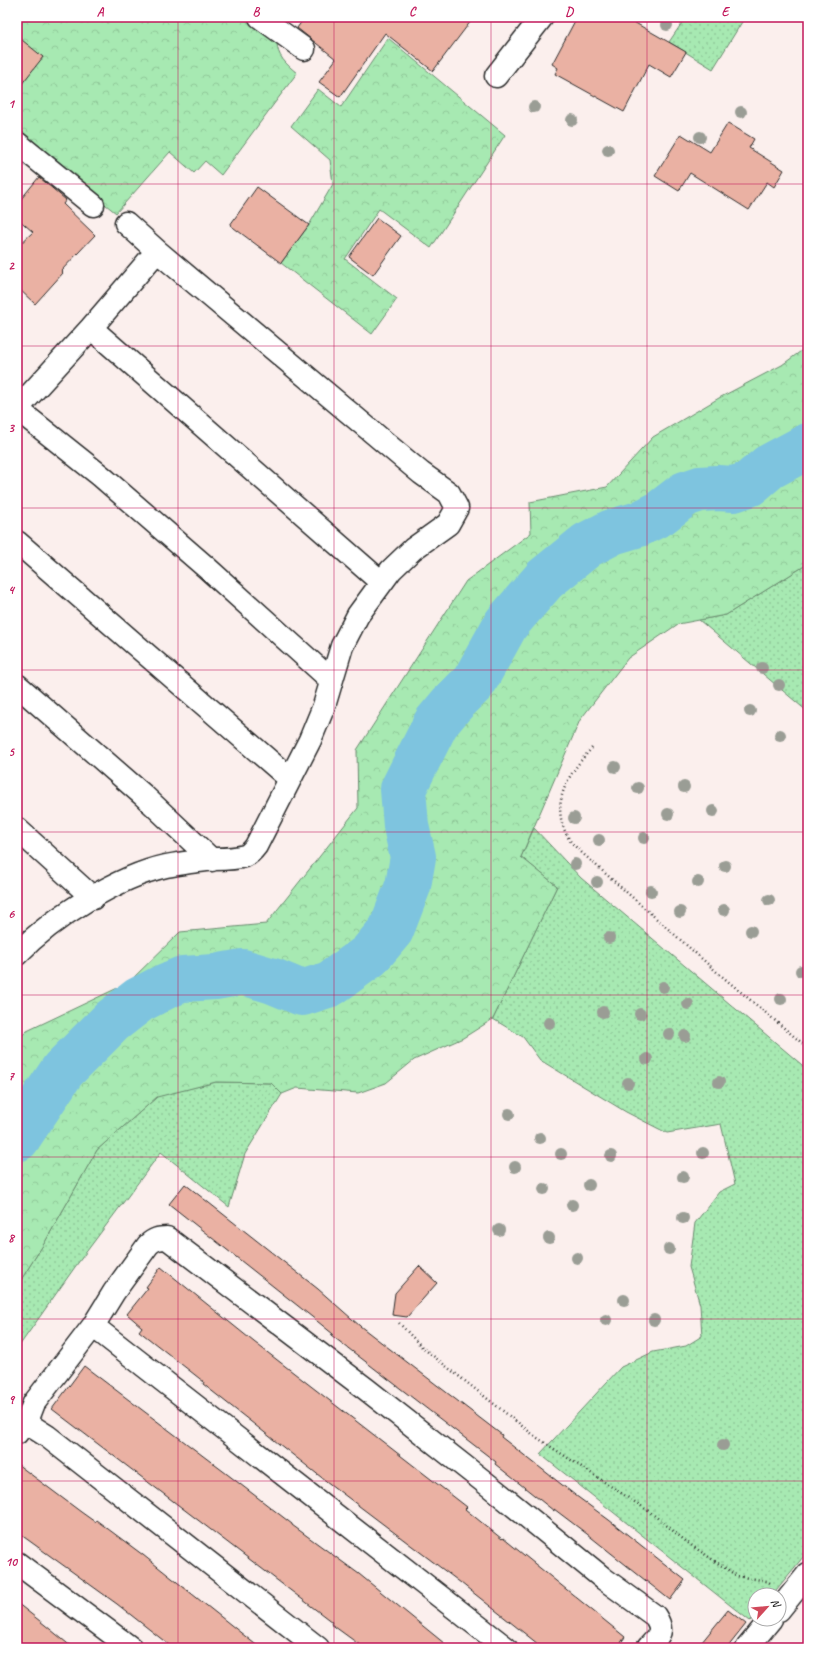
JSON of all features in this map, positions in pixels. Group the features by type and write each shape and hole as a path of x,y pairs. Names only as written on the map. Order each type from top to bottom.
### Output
{"street":[{"path":"260,17 304,49"},
{"path":"496,76 542,17"},
{"path":"17,143 93,205"},
{"path":"17,954 28,943 58,920 93,898 129,879 165,866 237,858 251,852 256,846 290,779 324,706 342,646 358,615 391,570 414,549 448,524 457,508 449,493 421,474 157,251 126,223"},
{"path":"157,251 91,328 17,409 101,476 207,568 331,680"},
{"path":"91,328 381,582"},
{"path":"17,542 290,779"},
{"path":"17,685 143,795 212,860"},
{"path":"17,829 93,898"},
{"path":"318,1648 47,1436 21,1427 34,1403 93,1326 114,1292 148,1245 158,1238 167,1238 366,1389 604,1579 655,1616 660,1623 661,1630 658,1638 648,1648"},
{"path":"93,1326 506,1648"},
{"path":"17,1563 131,1648"},
{"path":"787,1599 808,1574"},
{"path":"747,1648 764,1627"}],"path":[{"path":"592,748 577,764 561,794 560,816 569,838 581,852 706,962 808,1048"},
{"path":"399,1323 423,1348 536,1437 650,1512 688,1543 737,1576 767,1581 772,1587"}],"green space":[{"path":"17,17 242,17 277,42 280,56 297,73 221,175 205,161 194,173 170,152 116,213 17,133"},
{"path":"686,17 745,17 713,69 669,42"},
{"path":"388,38 505,135 431,248 379,209 345,259 397,299 372,334 281,263 309,225 333,184 330,160 291,126 318,89 341,107"},
{"path":"808,346 808,565 726,615 678,624 628,658 580,720 521,857 557,886 493,1019 463,1038 414,1060 386,1083 358,1093 297,1088 282,1094 271,1083 216,1082 157,1097 97,1150 45,1242 17,1286 17,1040 27,1031 128,983 180,932 266,924 358,808 357,750 466,581 531,533 530,502 607,487 653,437 719,398 782,365"},
{"path":"808,565 808,712 699,620 726,615"},
{"path":"534,828 581,878 808,1070 808,1551 779,1587 747,1587 747,1619 540,1454 621,1367 653,1352 686,1346 702,1336 700,1305 689,1267 695,1223 719,1192 735,1184 721,1124 667,1133 626,1112 540,1060 523,1037 493,1019 557,886 521,857"},
{"path":"216,1082 271,1083 282,1094 245,1154 229,1207 161,1152 75,1267 17,1349 17,1286 45,1242 97,1150 158,1096"}],"building":[{"path":"305,17 474,17 433,71 385,33 340,97 319,82 336,59 297,28"},
{"path":"577,17 625,17 686,52 671,77 649,64 624,112 555,74 558,68 552,64"},
{"path":"17,36 43,57 17,90"},
{"path":"728,123 754,139 749,148 784,170 774,187 767,182 749,210 690,173 679,191 655,176 681,134 710,152"},
{"path":"39,177 66,200 63,204 95,235 61,271 63,273 35,304 17,287 17,247 33,232 17,218 17,204"},
{"path":"257,187 309,225 281,263 230,225"},
{"path":"377,218 401,236 373,275 349,257"},
{"path":"185,1184 318,1289 360,1326 502,1435 501,1437 685,1580 670,1600 554,1509 554,1511 495,1464 496,1462 331,1335 333,1334 169,1204"},
{"path":"419,1266 437,1283 407,1317 392,1315 395,1293"},
{"path":"161,1267 254,1342 467,1507 465,1509 625,1637 617,1648 543,1648 461,1583 326,1481 203,1384 204,1382 139,1331 142,1327 127,1314 148,1288 146,1287"},
{"path":"84,1366 292,1525 359,1574 450,1648 364,1648 331,1624 332,1622 52,1409"},
{"path":"17,1464 81,1512 95,1522 96,1520 143,1555 260,1648 173,1648 117,1604 17,1532"},
{"path":"17,1603 45,1625 73,1648 17,1648"},
{"path":"728,1610 746,1624 727,1648 697,1648"}],"waterway":[{"path":"17,1139 63,1070 112,1021 139,1000 164,987 183,979 215,977 243,972 273,981 302,993 330,984 369,956 391,930 408,886 413,857 406,826 403,789 436,723 451,705 474,682 506,624 545,579 587,545 612,532 639,524 659,514 685,494 700,489 734,489 749,484 769,467 808,446"}]}
